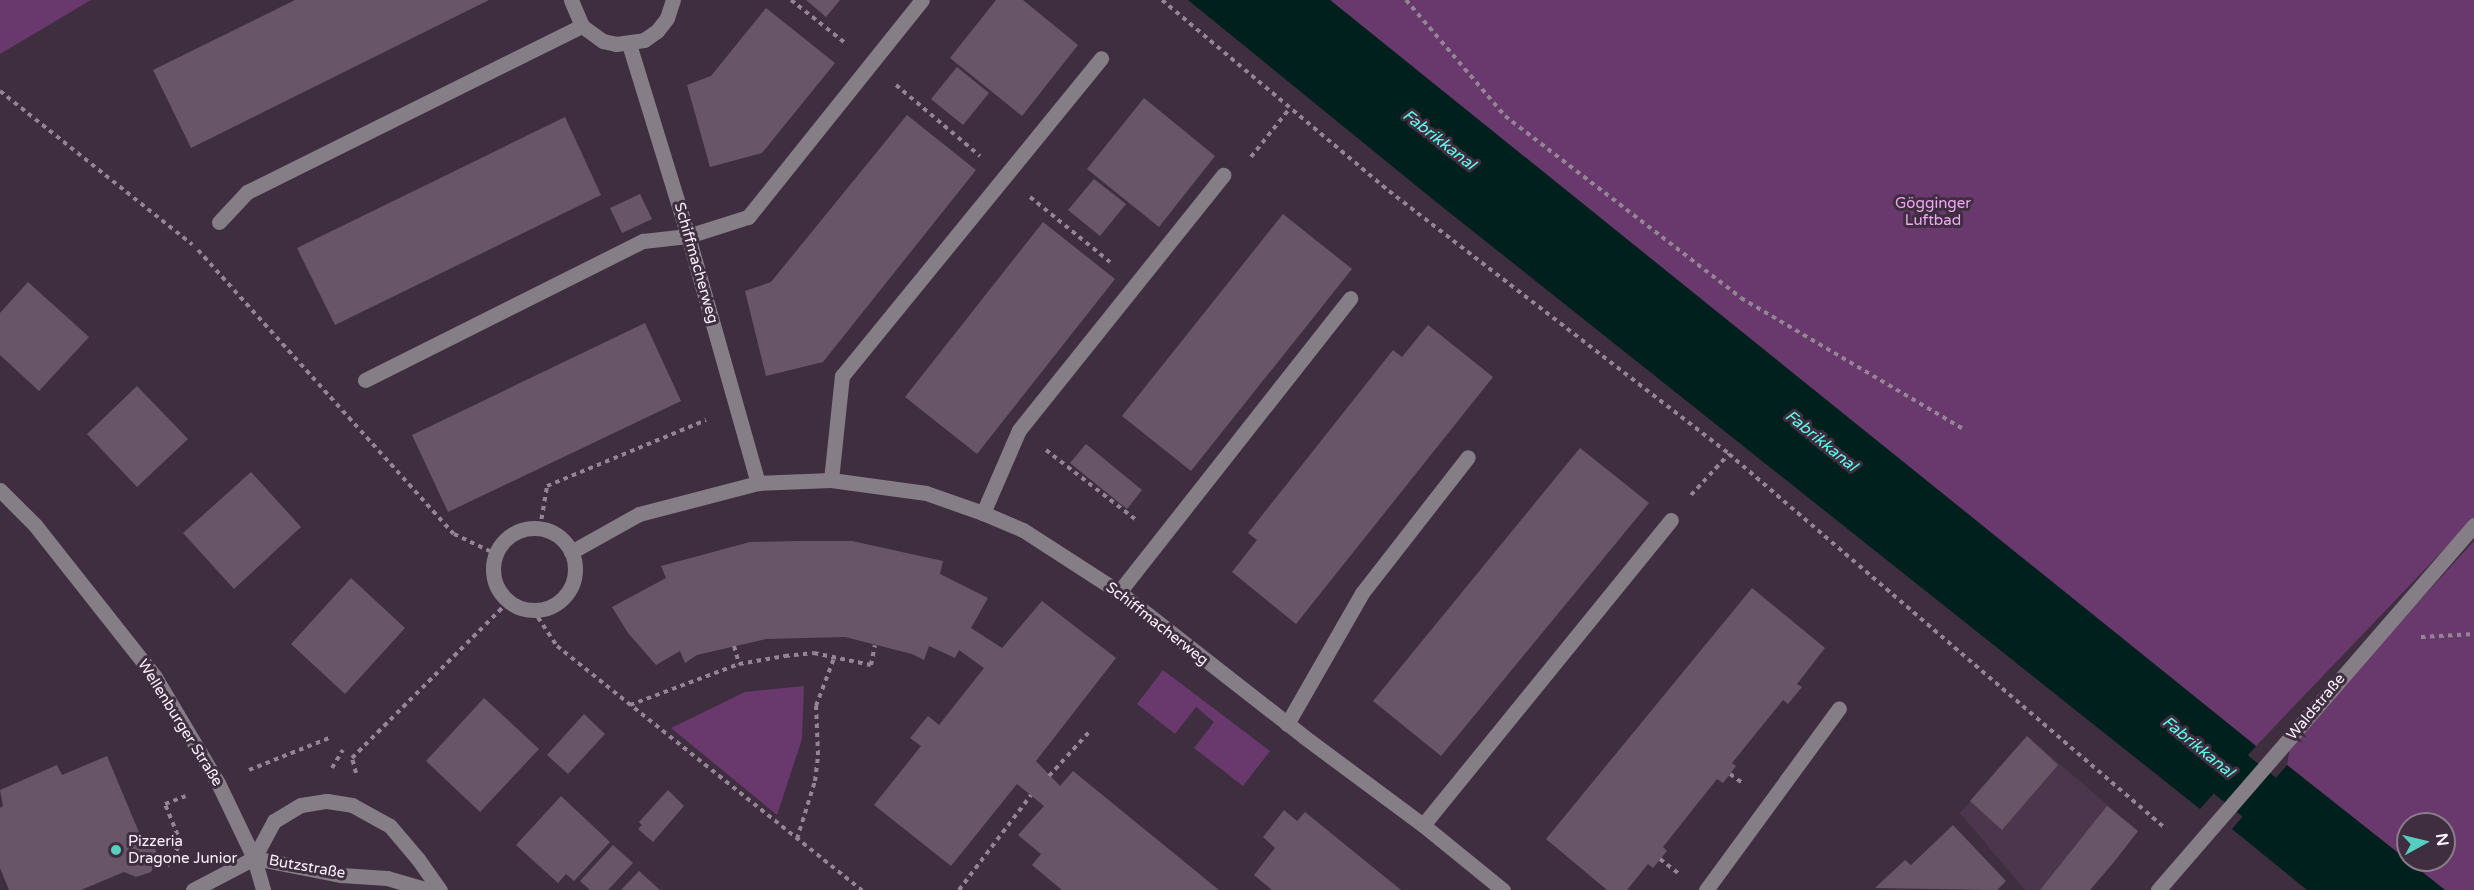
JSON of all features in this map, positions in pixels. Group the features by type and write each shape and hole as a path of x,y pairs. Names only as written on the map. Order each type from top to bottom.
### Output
{"street":[{"path":"571,0 582,26 603,41 629,44 644,40 657,31 667,18 674,1"},
{"path":"365,380 643,241 688,236 747,217 922,0"},
{"path":"219,222 247,192 582,26"},
{"name":"Schiffmacherweg","path":"629,44 688,236 758,483"},
{"path":"831,480 842,376 1101,58"},
{"path":"983,513 1019,430 1223,174"},
{"path":"1119,592 1350,298"},
{"path":"1287,724 1362,593 1468,457"},
{"name":"Schiffmacherweg","path":"571,552 639,514 758,483 831,480 926,493 983,513 1023,530 1119,592 1287,724 1424,825 1503,890"},
{"name":"Wellenburger Straße","path":"0,490 35,525 155,676 219,783 254,858 263,890"},
{"path":"1424,825 1671,520"},
{"name":"Waldstraße","path":"2158,890 2209,834 2366,648 2474,525"},
{"path":"540,528 558,537 571,552 575,565 574,579 568,592 559,602 547,608 533,610 508,602 500,592 493,567 496,554 503,542 513,534 526,529 540,528"},
{"path":"1706,890 1839,708"},
{"name":"Butzstraße","path":"428,890 387,878 341,874 254,858 273,820 301,805 327,801 352,805 390,826 440,890"},
{"path":"193,890 254,858"}],"path":[{"path":"791,0 871,63 1004,177 1136,283"},
{"path":"1161,0 1389,191 1729,454 2192,851"},
{"path":"1406,0 1514,124 1741,298 1963,429"},
{"path":"0,92 194,246 454,534 496,554"},
{"path":"1223,174 1236,176 1290,108"},
{"path":"540,528 547,486 737,407"},
{"path":"1019,430 1161,540"},
{"path":"1671,520 1729,454"},
{"path":"366,812 352,759 508,602"},
{"path":"533,610 557,646 862,890"},
{"path":"630,705 739,664 814,653 871,665 875,645"},
{"path":"734,646 739,664"},
{"path":"797,839 816,773 818,755 816,706 834,658"},
{"path":"1049,776 1090,731"},
{"path":"170,875 166,867 181,843 165,804 329,738"},
{"path":"959,890 1032,795"}],"shaded area":[{"path":"2027,736 2138,831 2090,890 2025,890 1960,813"}],"green space":[{"path":"0,0 91,0 0,54"},
{"name":"Gögginger Luftbad","path":"1330,0 2474,0 2474,518 2256,746"},
{"path":"2474,541 2474,890 2445,890 2422,872 2456,872 2456,812 2396,812 2396,851 2287,765 2291,742"},
{"path":"1163,670 1270,751 1243,786 1194,748 1214,722 1196,707 1175,734 1137,704"},
{"path":"804,686 802,739 777,815 671,728 745,692"}],"water":[{"path":"1188,0 1330,0 2256,746 2200,809 1435,201"},
{"path":"2287,765 2396,851 2396,872 2422,872 2445,890 2307,890 2232,829"}],"building":[{"path":"295,0 489,0 191,148 153,70"},
{"path":"806,0 840,0 826,17"},
{"path":"996,0 1023,0 1078,45 1022,116 950,58"},
{"path":"766,8 835,63 762,153 710,167 687,85 711,76"},
{"path":"957,67 989,93 963,125 931,99"},
{"path":"1144,98 1215,156 1159,227 1087,169"},
{"path":"907,115 976,170 823,362 766,376 745,291 771,282"},
{"path":"565,117 601,195 335,325 297,248"},
{"path":"1094,179 1126,204 1100,236 1068,210"},
{"path":"640,194 652,219 622,233 610,208"},
{"path":"1283,214 1352,269 1191,471 1122,416"},
{"path":"1043,222 1115,279 977,454 905,397"},
{"path":"28,282 89,337 39,391 0,355 0,313"},
{"path":"645,323 681,401 448,512 412,435"},
{"path":"1428,325 1493,377 1296,624 1232,572 1257,540 1248,533 1393,350 1402,357"},
{"path":"137,386 188,439 137,487 87,434"},
{"path":"1086,444 1142,490 1127,509 1070,463"},
{"path":"1580,448 1649,503 1441,756 1373,701"},
{"path":"251,472 301,527 234,589 183,533"},
{"path":"852,541 943,561 940,574 988,598 971,628 1002,648 1042,601 1116,658 1036,761 1060,786 1073,771 1219,890 1062,890 1032,865 1041,854 1018,835 1044,806 1017,784 951,866 874,805 921,746 910,738 928,716 939,725 984,668 959,650 955,658 929,646 924,660 912,654 845,637 766,639 697,655 685,663 680,651 656,665 628,633 612,607 666,578 661,566 750,542"},
{"path":"351,578 405,628 345,694 291,644"},
{"path":"1752,588 1825,648 1797,684 1802,687 1788,704 1783,700 1732,763 1736,766 1723,783 1717,779 1663,847 1667,851 1653,868 1648,864 1627,890 1607,890 1546,839"},
{"path":"484,698 539,749 480,812 426,761"},
{"path":"584,714 605,734 568,774 547,755"},
{"path":"2027,736 2058,765 2002,830 1970,801"},
{"path":"107,756 141,837 153,843 158,857 151,872 136,877 124,872 81,890 9,890 0,868 0,808 3,806 0,790 57,765 62,775"},
{"path":"668,790 684,806 653,842 638,829 642,825 639,822"},
{"path":"561,796 610,842 574,881 566,874 558,883 516,845"},
{"path":"2107,806 2138,831 2114,862 2090,890 2040,890"},
{"path":"1284,810 1297,821 1305,812 1401,890 1272,890 1254,875 1275,848 1263,837"},
{"path":"1953,825 2006,881 1997,890 1875,888 1905,860 1911,865"},
{"path":"613,845 633,863 608,890 590,890 580,881"},
{"path":"639,871 660,890 621,890"}],"waterway":[{"name":"Fabrikkanal","path":"2178,732 2375,890"}],"place":[{"name":"Pizzeria Dragone Junior","path":"116,850"}]}
